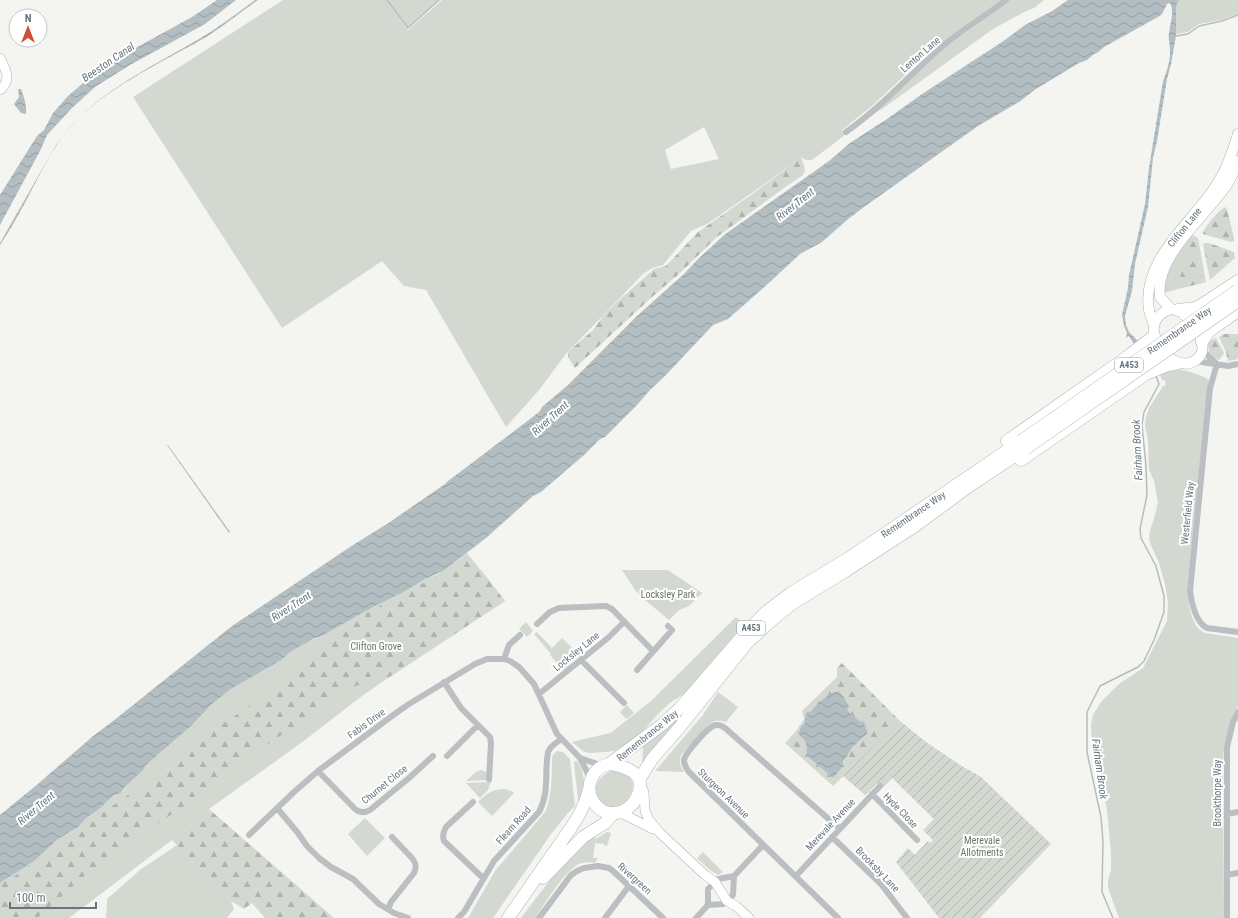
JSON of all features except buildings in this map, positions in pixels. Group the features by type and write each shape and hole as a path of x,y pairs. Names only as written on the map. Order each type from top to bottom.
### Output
{"highway":[{"path":"1175,310 1196,308 1238,281"},
{"name":"Remembrance Way","path":"1023,445 1238,290"},
{"name":"Remembrance Way","path":"639,782 652,758 680,727 747,643 793,603 844,572 913,520 1238,301"},
{"path":"1202,345 1210,331 1238,311"},
{"path":"913,520 962,473 1127,357 1154,330"},
{"path":"913,520 1026,457 1146,374 1168,365 1178,363"},
{"name":"Remembrance Way","path":"606,765 663,724 680,708 722,659 766,612 792,593 913,520"},
{"path":"508,918 576,822 584,806 590,784 598,769 606,765 616,764 634,773 639,782 637,796 633,803 624,811 618,813 583,837 520,902"},
{"path":"590,784 590,794 595,804 602,810 618,813"}],"main road":[{"name":"Clifton Lane","path":"1154,330 1150,310 1150,288 1159,261 1167,247 1211,194 1219,182 1227,166 1238,134"},
{"name":"Clifton Lane","path":"1175,310 1160,297 1160,282 1163,271 1181,241 1226,186 1238,161"},
{"path":"1175,310 1185,314 1200,334 1202,345 1199,357 1195,361 1189,363 1178,363 1169,357 1158,344 1154,330 1159,315 1164,311 1175,310"}],"street":[{"name":"Lenton Lane","path":"846,132 945,44 1006,0"},
{"path":"0,58 8,76 5,85 0,90"},
{"path":"1202,345 1209,357 1217,364"},
{"path":"1195,361 1228,366 1238,364"},
{"name":"Westerfield Way","path":"1217,364 1210,388 1190,591 1194,609 1202,625 1207,628 1238,632"},
{"path":"537,624 540,617 559,608 603,606 609,608 653,651"},
{"name":"Locksley Lane","path":"539,694 609,637 624,622"},
{"path":"637,670 672,630 668,626"},
{"path":"519,639 508,645 504,659 519,667 529,678 539,694 554,729 580,758 590,784"},
{"name":"Fabis Drive","path":"249,835 252,828 277,808 318,771 404,707 480,661 493,658 504,659"},
{"path":"637,659 643,663"},
{"path":"581,660 622,701 614,704"},
{"path":"444,682 458,704 491,740 489,779"},
{"name":"Brookthorpe Way","path":"1227,918 1228,747 1233,722 1238,712"},
{"path":"446,756 450,747 478,725"},
{"name":"Sturgeon Avenue","path":"838,918 689,772 685,766 685,756 713,726 719,725 726,728 840,829"},
{"name":"Fleam Road","path":"458,918 464,912 494,861 539,812 546,792 548,752 551,747 561,738"},
{"name":"Churnet Close","path":"318,771 355,809 364,812 370,810 426,759 433,756"},
{"path":"580,758 606,765"},
{"path":"482,767 490,768"},
{"path":"639,782 644,792 645,810 649,820 660,833 705,875 715,882 727,901 736,906 749,918"},
{"name":"Merevale Avenue","path":"796,876 880,786"},
{"name":"Hyde Close","path":"872,794 917,840"},
{"path":"468,804 446,827 443,832 443,838 444,841 484,878"},
{"path":"277,808 319,858 353,879 373,899 388,909 408,918"},
{"path":"1227,814 1238,812"},
{"path":"618,813 640,821 660,833"},
{"name":"Brooksby Lane","path":"832,837 882,884 907,918"},
{"path":"388,909 391,902 416,870 414,862 396,839"},
{"path":"696,918 708,905 708,889 718,879 734,876 763,845"},
{"name":"Rivergreen","path":"539,918 571,875 584,868 598,866 609,868 663,918"},
{"path":"1227,875 1238,873"},
{"path":"708,905 724,904 727,901 733,894 734,876"},
{"path":"605,918 629,886"}],"green space":[{"path":"283,0 386,0 408,30 442,0 1002,0 948,39 937,45 872,106 842,130 845,135 812,160 806,160 801,157 707,224 691,231 663,265 652,268 643,274 565,355 540,389 506,427 426,290 404,286 382,261 282,328 133,97","holes":["704,127 719,159 671,169 665,150"]},
{"path":"387,0 439,0 408,28"},
{"path":"1009,0 1044,0 1034,8 993,29 882,109 868,117 948,45 995,12"},
{"path":"1179,0 1238,0 1238,14 1221,20 1199,24 1188,32 1176,34 1176,7"},
{"path":"801,157 805,169 803,175 717,237 680,273 575,368 568,357 568,352 593,330 604,315 618,301 654,269 666,266 698,232 758,190"},
{"path":"1225,207 1227,209 1234,238 1234,241 1231,242 1203,234 1212,219"},
{"path":"1190,234 1198,238 1206,282 1203,283 1196,241 1193,240 1177,286 1178,289 1164,293 1166,271"},
{"path":"1192,240 1196,241 1203,283 1178,289 1177,286"},
{"path":"1205,243 1234,252 1235,258 1210,280 1203,244"},
{"path":"1224,334 1238,334 1238,358 1235,360 1228,361 1226,352 1219,337"},
{"path":"1216,338 1224,353 1219,360 1211,355 1208,345 1210,341"},
{"path":"1176,369 1199,375 1210,381 1207,395 1187,591 1190,609 1194,621 1200,630 1205,633 1238,638 1238,706 1232,719 1224,747 1223,762 1224,918 1119,918 1108,888 1108,880 1111,870 1111,853 1107,810 1102,781 1096,765 1091,725 1093,715 1101,702 1119,684 1143,668 1167,621 1168,603 1165,584 1159,563 1149,539 1158,502 1154,481 1149,469 1148,441 1145,425 1149,408 1163,386 1165,386 1166,381 1162,380 1159,371"},
{"name":"Clifton Grove","path":"467,553 505,601 388,678 355,686 221,775 192,801 123,846 88,873 37,918 0,918 0,884 57,848 142,785 188,747 279,686 321,651 343,625 443,573"},
{"name":"Clifton Grove","path":"461,558 481,570 505,601 362,696 301,743 209,809 172,840 69,918 0,918 0,883 33,862 57,840 78,827 86,818 98,810 114,795 123,792 127,785 146,765 190,727 212,704 231,689 281,660 289,653 307,642 322,636 425,579 438,574"},
{"name":"Locksley Park","path":"622,570 668,570 702,593 689,606 679,610 669,620 636,591"},
{"path":"794,598 642,764 642,746"},
{"path":"736,617 744,624 684,694 671,702 642,732 624,746 614,751 589,753 583,751 572,742 613,731 651,701"},
{"path":"526,622 533,631 527,637 519,629"},
{"path":"537,632 552,648 562,638 580,656 563,670 534,634"},
{"path":"842,663 900,721 833,786 785,743 797,730 804,719 805,723 801,726 798,734 806,744 807,756 832,777 834,777 851,750 868,733 864,724 846,710 815,708 804,718 802,711 837,677 837,668"},
{"path":"718,692 738,707 726,722 716,721 710,724 681,755 680,764 684,772 655,771 703,715"},
{"path":"627,705 634,713 626,719 620,712"},
{"name":"Merevale Allotments","path":"900,721 926,742 981,777 1051,844 980,918 939,918 896,862 908,848 915,855 928,841 930,843 933,840 923,830 934,819 892,778 882,788 877,783 865,795 843,776"},
{"path":"557,751 563,752 570,759 575,806 551,834 493,918 468,918 495,871 546,811 551,791 552,758"},
{"path":"576,761 582,772 584,781 580,802 578,800 574,762"},
{"path":"481,770 486,772 487,780 466,781 476,772"},
{"path":"615,770 630,777 633,788 623,805 615,809 603,805 598,800 595,790 600,779 604,775"},
{"path":"491,782 488,790 480,798 466,783"},
{"path":"504,789 514,793 492,816 478,802 490,792"},
{"path":"209,809 334,918 265,918 252,903 244,909 231,901 172,840"},
{"path":"365,818 385,838 367,856 348,834"},
{"path":"607,832 611,833 607,846 604,844 595,843 593,858 598,858 595,863 583,863 573,868 561,880 535,918 521,918 537,896 582,846 592,837 595,837 596,839"},
{"path":"177,845 231,901 234,909 227,918 106,918 107,899 140,870"},
{"path":"703,852 723,872 718,875 697,858"}],"water":[{"path":"217,0 236,0 205,24 130,65 95,87 72,108 47,135 40,151 0,225 0,195 37,136 44,130 53,113 68,96 103,66 192,17"},
{"path":"255,0 258,0 216,31 115,89 139,73 205,35"},
{"name":"River Trent","path":"1068,0 1179,0 1176,7 1176,36 1153,158 1148,207 1135,264 1132,291 1125,316 1126,325 1129,332 1138,341 1134,344 1129,336 1126,338 1127,333 1122,315 1128,288 1129,275 1145,204 1149,168 1163,81 1170,59 1169,32 1172,7 1170,3 1167,4 1162,14 1158,17 1104,47 1087,60 1079,63 1036,89 1019,102 978,126 864,207 822,242 800,254 728,319 713,325 605,437 600,439 584,455 541,492 533,496 486,538 443,571 425,579 402,593 297,648 281,660 231,689 212,704 190,727 146,765 121,793 114,795 98,810 86,818 78,827 57,840 33,862 0,883 0,815 92,737 232,626 445,484 534,416 542,407 568,385 637,316 685,273 724,235 829,161 850,143 1002,42 1025,25 1052,11"},
{"path":"18,89 21,89 23,95 26,105 26,114 21,113 14,104 19,97"},
{"path":"115,89 99,101 85,112 103,97"},
{"path":"85,112 71,127 59,141 70,127"},
{"path":"59,141 13,225 0,245 0,243 56,145"},
{"path":"167,445 230,532 229,533"},
{"path":"838,691 849,706 847,710 864,724 868,733 853,747 843,762 843,766 834,777 832,777 807,756 806,744 798,734 801,726 805,723 804,719 811,711 823,699"}],"waterway":[{"path":"387,0 408,28 439,0"},
{"path":"1176,36 1188,34 1199,26 1222,21 1238,15"},
{"name":"Fairham Brook","path":"1113,918 1102,892 1103,841 1101,817 1087,752 1087,712 1100,686 1138,667 1144,661 1154,640 1164,612 1164,596 1156,566 1141,538 1140,529 1147,495 1142,425 1144,412 1159,384 1156,376"}],"water label":[{"name":"Beeston Canal","path":"108,62"}]}
